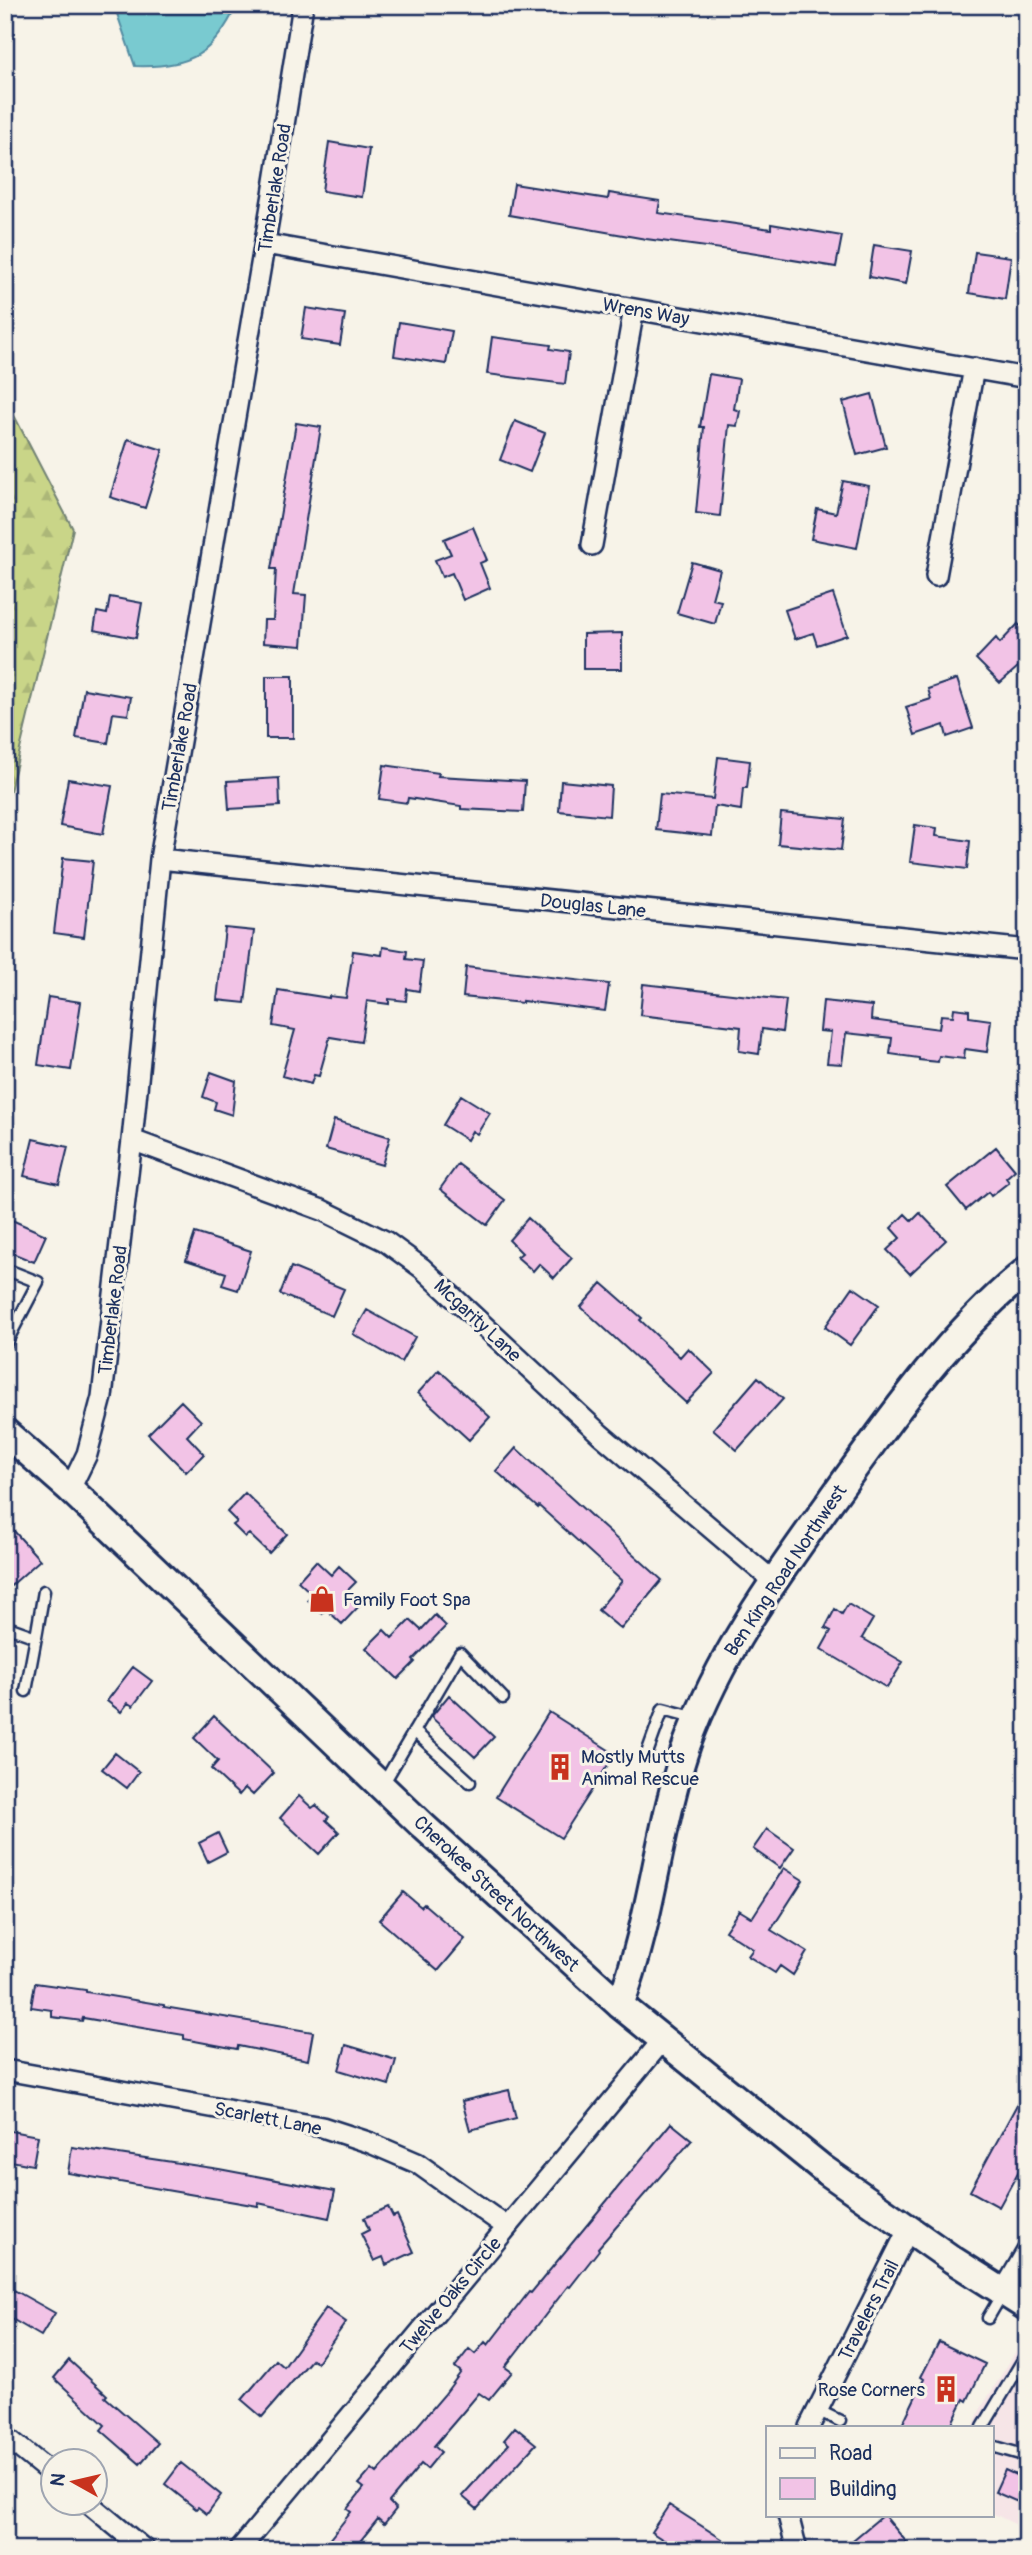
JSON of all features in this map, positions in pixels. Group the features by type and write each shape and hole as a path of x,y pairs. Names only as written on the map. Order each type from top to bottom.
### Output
{"main road":[{"name":"Ben King Road Northwest","path":"620,2005 638,1952 678,1775 697,1719 724,1660 773,1581 930,1367 970,1322 1027,1270"},
{"name":"Cherokee Street Northwest","path":"5,1432 70,1489 382,1786 662,2041 822,2168 908,2230 1027,2307"}],"street":[{"name":"Timberlake Road","path":"70,1489 87,1454 102,1397 132,1140 160,859 303,5"},
{"name":"Wrens Way","path":"265,244 1027,378"},
{"path":"592,545 634,309"},
{"path":"936,576 974,368"},
{"name":"Douglas Lane","path":"160,859 1027,950"},
{"name":"Mcgarity Lane","path":"132,1140 322,1210 385,1241 422,1268 600,1434 773,1581"},
{"name":"Twelve Oaks Circle","path":"239,2550 662,2041"},
{"name":"Scarlett Lane","path":"5,2070 323,2127 417,2163 507,2227"},
{"name":"Travelers Trail","path":"813,2419 908,2230"},
{"path":"1003,2292 1027,2251"},
{"path":"5,2436 38,2463"},
{"path":"104,2516 145,2550"},
{"path":"788,2516 797,2550"}],"lane":[{"path":"5,1269 38,1282 5,1345"},
{"path":"26,1691 44,1591"},
{"path":"5,1626 36,1637"},
{"path":"382,1786 460,1653 503,1698"},
{"path":"646,1756 663,1709 697,1719"},
{"path":"414,1731 470,1782"},
{"path":"988,2318 1003,2292"},
{"path":"984,2426 1027,2353"},
{"path":"813,2419 840,2421"},
{"path":"993,2446 1027,2456"}],"shaded area":[{"path":"1027,2333 1027,2530 993,2513 993,2426 973,2426 980,2410"}],"green space":[{"path":"5,398 73,529 5,812"}],"water":[{"path":"114,5 237,5 219,35 198,55 171,64 135,66"}],"building":[{"path":"329,142 369,149 362,197 322,191"},
{"path":"514,184 608,199 609,193 660,201 658,213 771,229 771,224 842,236 836,267 646,239 509,215"},
{"path":"874,245 912,251 906,284 869,277"},
{"path":"975,252 1011,257 1005,299 969,293"},
{"path":"306,308 345,314 340,345 301,339"},
{"path":"399,322 452,331 446,364 394,356"},
{"path":"492,337 551,345 550,349 569,352 565,384 487,374"},
{"path":"709,374 739,379 734,409 740,411 737,426 729,425 720,516 696,513 704,427 700,427"},
{"path":"872,394 886,447 857,455 843,402"},
{"path":"515,421 545,433 530,472 500,460"},
{"path":"296,423 321,427 294,594 306,595 302,646 263,643 264,620 273,620 276,569 271,569"},
{"path":"128,439 163,450 145,508 110,497"},
{"path":"843,481 869,486 857,548 811,539 817,509 836,513"},
{"path":"473,527 487,560 480,563 490,588 463,600 452,573 442,577 435,560 451,554 444,539"},
{"path":"692,562 720,570 712,599 721,601 715,624 677,613"},
{"path":"833,594 847,635 817,645 813,633 795,639 785,610"},
{"path":"110,597 142,603 136,638 94,630 97,612 107,614"},
{"path":"1018,624 1027,632 1027,659 1000,683 976,659 996,638 1000,643"},
{"path":"622,633 622,669 583,669 583,634"},
{"path":"266,676 293,676 293,738 266,738"},
{"path":"957,679 973,728 947,737 944,725 915,735 906,707 931,699 928,689"},
{"path":"84,689 131,697 128,715 113,713 108,743 76,738"},
{"path":"718,757 750,761 741,810 715,806 712,836 656,830 660,794 713,799"},
{"path":"384,765 439,773 438,776 525,781 523,812 461,809 461,806 408,798 407,803 379,799"},
{"path":"279,778 280,806 229,809 227,781"},
{"path":"68,779 112,786 103,834 60,826"},
{"path":"561,781 611,786 609,816 559,811"},
{"path":"781,813 845,819 841,850 778,844"},
{"path":"915,825 937,828 936,836 970,841 967,869 910,862"},
{"path":"63,858 93,861 84,937 54,933"},
{"path":"225,928 254,931 245,1003 217,1000"},
{"path":"383,947 407,951 406,959 423,961 419,991 407,989 406,1001 389,999 389,1004 367,1001 361,1042 330,1037 319,1076 314,1075 311,1084 282,1076 295,1030 273,1026 278,990 346,998 353,951 382,955"},
{"path":"466,967 609,984 605,1011 463,997"},
{"path":"643,984 786,1000 782,1032 762,1029 759,1054 739,1051 741,1027 640,1015"},
{"path":"48,997 81,1002 71,1070 38,1065"},
{"path":"823,1001 872,1006 871,1020 939,1029 941,1015 953,1016 954,1008 969,1010 969,1017 991,1020 987,1052 965,1049 964,1059 939,1056 938,1062 919,1060 890,1054 892,1038 846,1033 842,1064 827,1063 831,1032 820,1031"},
{"path":"211,1072 236,1081 232,1115 214,1109 216,1102 203,1097"},
{"path":"461,1095 490,1113 477,1134 472,1131 467,1140 443,1125"},
{"path":"334,1120 390,1137 382,1165 326,1149"},
{"path":"33,1139 68,1147 59,1184 24,1176"},
{"path":"996,1147 1015,1170 1006,1178 1009,1182 991,1196 988,1192 966,1210 947,1187"},
{"path":"458,1164 505,1200 487,1225 440,1189"},
{"path":"920,1213 946,1240 910,1274 887,1250 900,1238 891,1228 905,1214 912,1221"},
{"path":"5,1217 46,1235 34,1262 5,1250"},
{"path":"528,1218 572,1258 554,1278 539,1264 533,1271 517,1257 522,1253 509,1240"},
{"path":"195,1233 251,1251 238,1290 222,1285 226,1273 186,1260"},
{"path":"291,1267 344,1289 332,1316 280,1294"},
{"path":"602,1283 642,1318 640,1320 680,1357 688,1348 714,1373 686,1403 581,1307"},
{"path":"853,1287 879,1305 850,1345 825,1327"},
{"path":"367,1310 415,1337 401,1362 353,1334"},
{"path":"439,1370 490,1417 469,1440 418,1393"},
{"path":"758,1377 783,1399 737,1450 713,1429"},
{"path":"181,1401 201,1421 187,1436 204,1454 186,1472 148,1434"},
{"path":"516,1448 662,1580 621,1629 598,1610 622,1581 496,1471"},
{"path":"245,1493 287,1534 269,1553 249,1534 245,1537 233,1525 237,1522 227,1512"},
{"path":"5,1521 40,1560 5,1591"},
{"path":"316,1561 331,1575 339,1566 356,1582 346,1592 360,1605 342,1624 326,1609 322,1613 308,1600 313,1595 298,1581"},
{"path":"848,1604 873,1619 862,1638 903,1662 887,1688 821,1649 831,1631 825,1628 835,1609 842,1614"},
{"path":"435,1615 446,1626 398,1679 366,1648 384,1630 392,1638 410,1620 421,1630"},
{"path":"133,1667 152,1681 133,1706 128,1703 121,1712 107,1701"},
{"path":"449,1695 494,1737 475,1757 431,1717"},
{"name":"Mostly Mutts Animal Rescue","path":"549,1712 615,1754 561,1838 496,1797"},
{"path":"214,1716 274,1773 253,1795 245,1788 239,1795 211,1769 218,1761 194,1738"},
{"path":"115,1753 139,1772 127,1788 102,1769"},
{"path":"299,1796 312,1808 316,1805 329,1817 326,1820 339,1832 319,1854 280,1818"},
{"path":"767,1829 794,1848 780,1868 753,1849"},
{"path":"218,1833 227,1852 208,1862 199,1843"},
{"path":"784,1868 803,1880 771,1930 807,1952 793,1975 780,1966 775,1973 748,1956 753,1949 725,1931 739,1910 752,1918"},
{"path":"403,1892 421,1907 424,1904 465,1939 438,1971 379,1920"},
{"path":"35,1983 313,2032 308,2060 238,2046 237,2049 184,2039 184,2035 83,2018 82,2021 52,2017 52,2010 31,2007"},
{"path":"346,2045 396,2060 389,2085 339,2070"},
{"path":"1027,2086 1027,2156 999,2207 970,2191"},
{"path":"509,2090 516,2118 470,2130 462,2101"},
{"path":"671,2123 692,2140 598,2248 505,2367 512,2372 489,2400 479,2393 434,2446 441,2452 427,2469 421,2464 389,2502 396,2509 384,2524 378,2519 353,2550 321,2550 351,2512 347,2509 364,2488 359,2484 372,2469 377,2473 444,2395 461,2372 455,2367 469,2349 475,2354 485,2342 488,2345"},
{"path":"5,2130 38,2136 33,2165 5,2160"},
{"path":"72,2147 219,2169 335,2191 329,2218 258,2203 258,2206 68,2173"},
{"path":"388,2207 393,2217 397,2215 414,2252 386,2265 383,2257 374,2261 361,2234 369,2230 364,2218"},
{"path":"14,2290 55,2313 41,2336 5,2315 5,2305"},
{"path":"326,2308 346,2322 317,2363 312,2359 262,2417 242,2400 276,2360 284,2367"},
{"name":"Rose Corners","path":"939,2342 985,2364 967,2401 964,2399 950,2426 901,2426 924,2379 921,2377"},
{"path":"69,2360 107,2395 105,2397 158,2443 140,2464 101,2430 105,2425 54,2378"},
{"path":"515,2427 536,2444 477,2509 462,2496 509,2444 504,2440"},
{"path":"181,2463 221,2495 207,2514 198,2507 196,2509 165,2484"},
{"path":"1005,2470 1027,2480 1027,2506 995,2492"},
{"path":"669,2505 739,2550 679,2550 651,2532"},
{"path":"885,2516 913,2550 841,2550"}],"place":[{"name":"Family Foot Spa","path":"322,1599"},
{"name":"Mostly Mutts Animal Rescue","path":"560,1767"},
{"name":"Rose Corners","path":"946,2389"}]}
